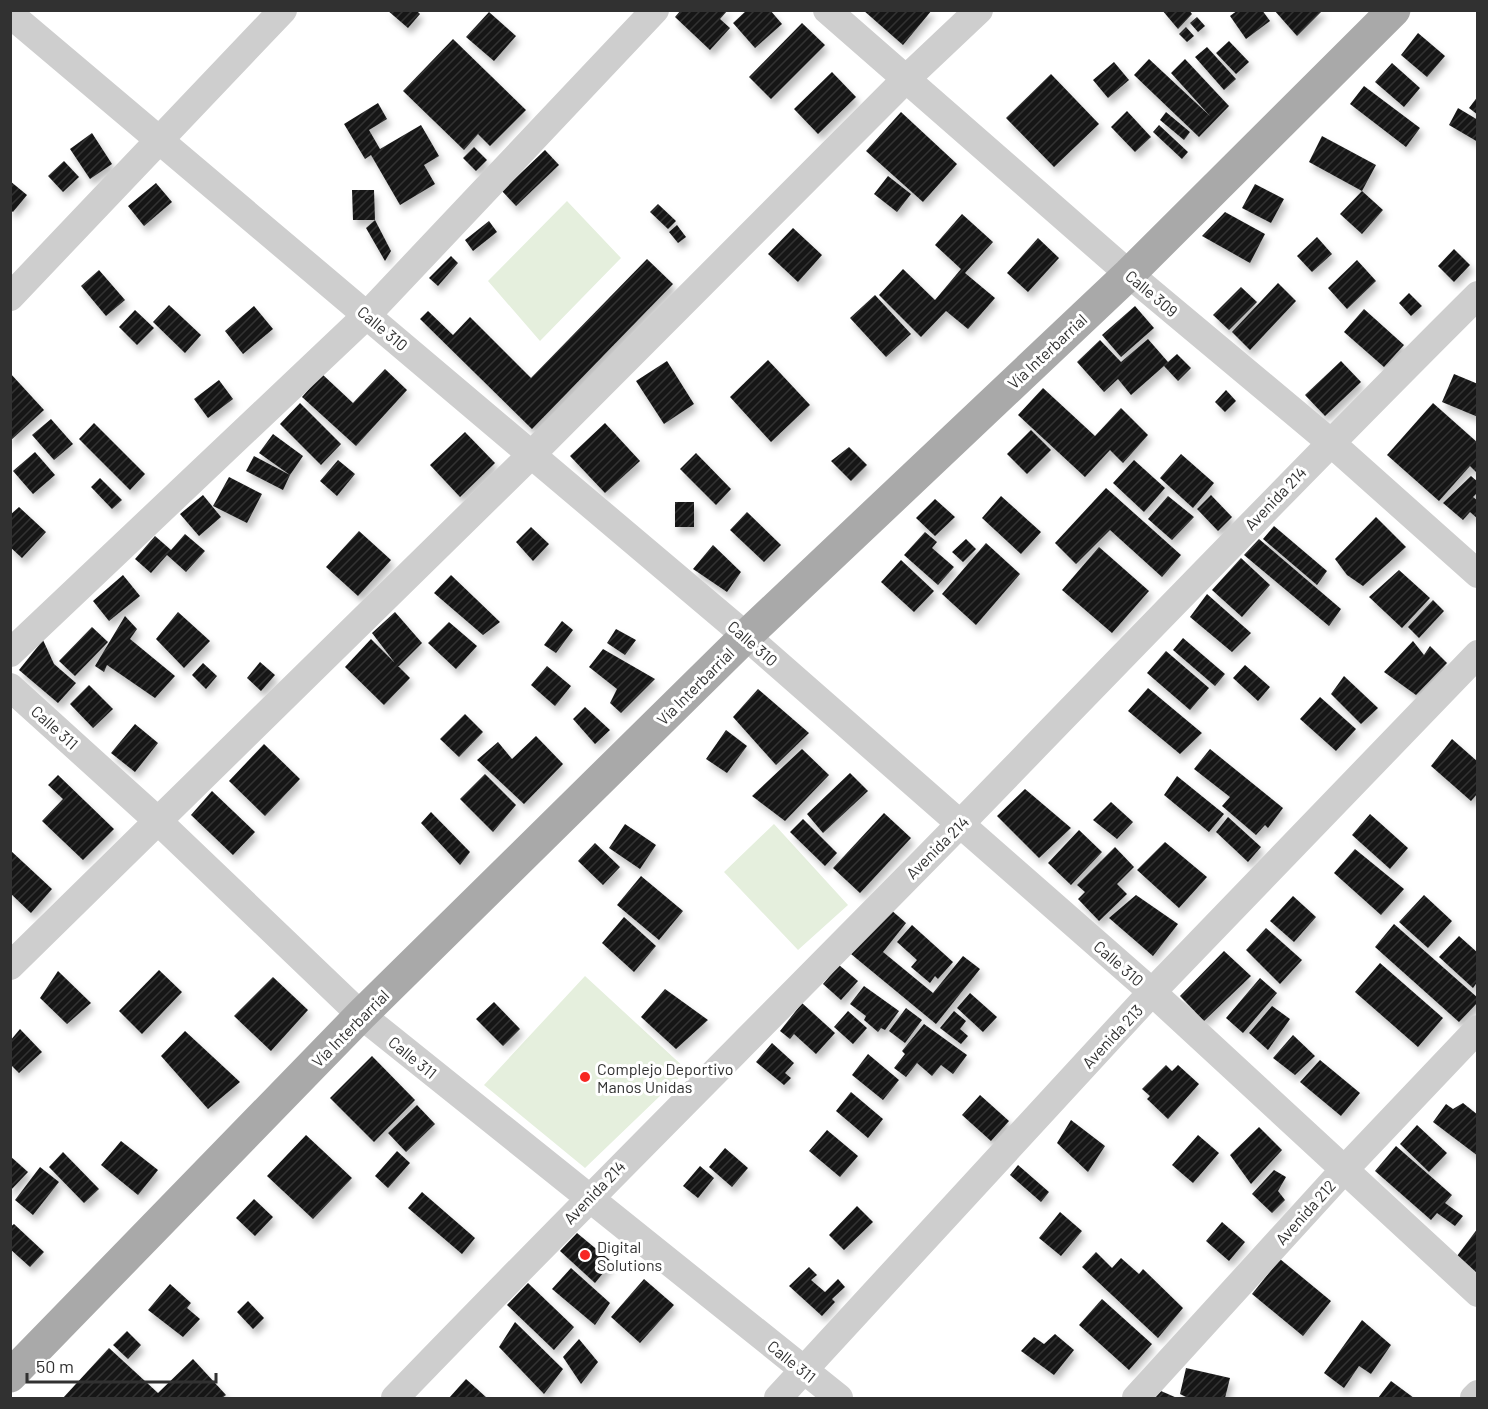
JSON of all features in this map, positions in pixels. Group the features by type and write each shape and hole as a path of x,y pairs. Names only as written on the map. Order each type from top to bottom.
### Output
{"main road":[{"name":"Vía Interbarrial","path":"10,1376 361,1015 746,636 1129,274 1394,10"}],"street":[{"path":"10,297 160,142 283,10"},
{"path":"10,653 367,315 655,10"},
{"name":"Calle 309","path":"827,10 1129,274 1330,442 1478,574"},
{"path":"10,966 532,454 906,79 979,10"},
{"name":"Calle 310","path":"10,14 746,636 1152,992 1343,1171 1478,1293"},
{"name":"Avenida 214","path":"395,1398 588,1198 959,825 1330,442 1478,295"},
{"name":"Avenida 213","path":"778,1398 1152,992 1478,654"},
{"name":"Calle 311","path":"10,687 158,821 361,1015 839,1398"},
{"name":"Avenida 212","path":"1136,1398 1343,1171 1478,1029"},
{"path":"1474,1398 1478,1394"}],"green space":[{"path":"567,201 621,258 540,341 488,281"},
{"path":"774,824 848,905 798,950 724,872"},
{"name":"Complejo Deportivo Manos Unidas","path":"585,976 687,1070 585,1168 484,1085"}],"building":[{"path":"387,10 416,10 420,14 408,28"},
{"path":"681,10 728,10 720,19 730,28 710,50 675,17"},
{"path":"747,10 770,10 782,24 755,48 733,23"},
{"path":"863,10 932,10 903,45"},
{"path":"1162,10 1189,10 1192,14 1178,29"},
{"path":"1238,10 1262,10 1270,21 1246,39 1230,16"},
{"path":"1274,10 1323,10 1297,36"},
{"path":"489,12 516,36 494,61 466,37"},
{"path":"1197,17 1205,26 1198,32 1190,23"},
{"path":"802,23 825,45 771,99 749,77"},
{"path":"1186,27 1194,36 1187,42 1179,34"},
{"path":"1418,33 1445,56 1427,77 1401,55"},
{"path":"453,39 526,110 490,146 478,134 464,150 403,91"},
{"path":"1229,41 1249,62 1236,74 1216,53"},
{"path":"1207,47 1236,79 1224,90 1195,57"},
{"path":"1149,59 1210,116 1171,73 1185,59 1229,106 1199,137 1134,75"},
{"path":"1114,62 1129,80 1108,98 1093,80"},
{"path":"1392,63 1420,88 1404,107 1375,82"},
{"path":"832,72 856,97 818,134 794,109"},
{"path":"1051,74 1099,124 1054,167 1006,118"},
{"path":"1364,86 1420,128 1406,147 1350,104"},
{"path":"1478,96 1478,115 1469,108"},
{"path":"378,103 387,119 369,130 380,149 421,125 439,156 424,165 435,184 400,205 371,155 365,159 344,124"},
{"path":"1458,108 1478,120 1478,142 1449,125"},
{"path":"1127,111 1151,137 1135,152 1111,127"},
{"path":"901,112 957,164 923,202 866,151"},
{"path":"1166,112 1190,132 1184,140 1160,120"},
{"path":"1159,125 1188,152 1182,159 1153,132"},
{"path":"92,133 112,164 90,179 70,149"},
{"path":"1322,136 1376,165 1362,191 1309,162"},
{"path":"474,147 487,160 476,171 463,158"},
{"path":"545,150 559,165 516,206 502,191"},
{"path":"64,161 79,177 63,192 48,176"},
{"path":"888,176 911,194 897,212 874,194"},
{"path":"10,181 27,195 13,212 10,210"},
{"path":"156,183 172,202 144,226 128,206"},
{"path":"1255,184 1284,199 1271,223 1242,208"},
{"path":"352,190 374,190 375,220 353,220"},
{"path":"1362,191 1383,210 1362,234 1340,214"},
{"path":"658,204 676,221 668,229 650,212"},
{"path":"1225,212 1265,234 1250,263 1202,236"},
{"path":"962,214 993,242 965,273 995,298 968,329 946,311 921,337 879,295 903,269 935,300 961,269 935,245"},
{"path":"375,220 391,251 385,261 366,228"},
{"path":"489,221 497,232 473,251 465,240"},
{"path":"677,225 686,237 678,243 669,232"},
{"path":"793,228 822,255 798,282 768,254"},
{"path":"1317,237 1332,254 1312,272 1297,256"},
{"path":"1038,238 1059,258 1028,292 1007,273"},
{"path":"1454,249 1470,265 1454,282 1438,266"},
{"path":"451,256 458,263 438,286 429,278"},
{"path":"647,259 673,284 532,429 420,319 428,311 453,335 470,317 531,378"},
{"path":"1357,260 1376,281 1347,309 1328,288"},
{"path":"99,270 125,300 106,316 81,286"},
{"path":"1278,283 1296,301 1250,350 1232,332"},
{"path":"1241,287 1257,302 1229,330 1213,315"},
{"path":"1409,293 1422,306 1411,316 1399,303"},
{"path":"875,295 911,334 886,357 850,318"},
{"path":"169,305 201,335 185,353 153,322"},
{"path":"254,306 273,329 243,354 225,331"},
{"path":"1135,306 1154,328 1121,357 1102,335"},
{"path":"1364,309 1404,345 1384,367 1344,332"},
{"path":"135,310 154,328 137,345 119,327"},
{"path":"1148,339 1168,362 1177,354 1191,368 1178,381 1164,366 1131,395 1118,379 1104,392 1077,362 1100,340 1121,362"},
{"path":"768,360 810,405 771,442 730,397"},
{"path":"667,361 694,404 664,424 636,381"},
{"path":"1341,361 1361,382 1325,416 1305,395"},
{"path":"385,369 407,390 356,446 302,397 322,374 353,403"},
{"path":"10,373 44,410 10,441"},
{"path":"1454,374 1478,384 1478,417 1442,402"},
{"path":"219,380 233,399 208,418 194,399"},
{"path":"1043,388 1095,436 1121,408 1148,435 1123,463 1110,450 1085,477 1018,415"},
{"path":"1226,390 1236,401 1225,412 1215,402"},
{"path":"300,403 341,444 321,465 280,424"},
{"path":"1433,403 1478,443 1478,474 1470,466 1439,501 1387,455"},
{"path":"51,419 73,444 54,460 32,435"},
{"path":"94,423 145,474 130,490 79,439"},
{"path":"605,423 640,461 605,493 570,456"},
{"path":"1031,430 1051,450 1027,474 1007,454"},
{"path":"465,432 495,463 460,497 430,465"},
{"path":"273,434 303,456 290,475 259,453"},
{"path":"849,447 867,465 851,481 831,461"},
{"path":"35,452 55,475 33,494 13,471"},
{"path":"696,453 731,489 716,505 680,469"},
{"path":"1181,454 1214,483 1193,508 1160,478"},
{"path":"254,456 290,475 283,490 246,471"},
{"path":"338,460 355,474 337,496 320,481"},
{"path":"1134,460 1165,488 1144,512 1113,483"},
{"path":"1471,476 1478,482 1478,492 1473,497 1478,501 1478,519 1470,512 1463,520 1443,503"},
{"path":"229,477 262,494 247,523 213,506"},
{"path":"100,478 122,500 112,509 91,487"},
{"path":"1106,488 1181,555 1162,577 1110,530 1076,564 1055,543"},
{"path":"203,495 221,517 199,536 180,514"},
{"path":"1211,495 1232,517 1218,531 1197,509"},
{"path":"1001,496 1041,532 1021,554 982,518"},
{"path":"1168,496 1194,517 1172,540 1148,519"},
{"path":"935,499 955,517 935,536 916,518"},
{"path":"675,502 694,502 694,527 675,527"},
{"path":"19,507 46,532 22,558 10,547 10,515"},
{"path":"747,512 781,545 764,562 730,530"},
{"path":"1376,517 1406,547 1363,586 1347,575 1335,559"},
{"path":"1274,526 1327,571 1317,585 1263,539"},
{"path":"531,527 549,544 533,561 516,542"},
{"path":"359,531 391,560 358,596 326,567"},
{"path":"925,532 937,542 932,548 954,567 938,585 904,555"},
{"path":"185,534 205,551 186,572 167,555 151,573 135,559 155,536 171,550"},
{"path":"966,539 976,549 963,562 952,552"},
{"path":"1259,539 1341,609 1329,626 1244,555"},
{"path":"986,543 1020,574 976,625 942,594"},
{"path":"713,545 741,572 727,592 693,569"},
{"path":"1099,547 1149,591 1112,633 1062,590"},
{"path":"1241,558 1270,585 1242,617 1212,590"},
{"path":"901,560 934,591 914,612 881,582"},
{"path":"1399,570 1430,598 1402,628 1369,597"},
{"path":"123,575 140,596 109,621 93,601"},
{"path":"451,575 500,622 483,635 434,593"},
{"path":"1207,594 1251,633 1232,652 1190,617"},
{"path":"1433,600 1444,611 1419,638 1408,627"},
{"path":"178,612 210,641 184,668 156,639"},
{"path":"395,612 422,643 398,667 372,633"},
{"path":"125,616 137,629 130,639 175,676 155,698 107,665 104,672 95,666"},
{"path":"562,621 573,630 556,653 544,645"},
{"path":"449,622 477,646 456,669 428,643"},
{"path":"92,627 108,642 75,676 59,661"},
{"path":"616,629 636,640 625,655 607,643"},
{"path":"1183,638 1225,674 1215,686 1173,650"},
{"path":"371,639 410,678 384,705 345,667"},
{"path":"43,640 54,664 76,683 58,703 19,670"},
{"path":"1413,641 1424,655 1430,646 1447,663 1416,695 1384,672"},
{"path":"603,649 655,679 621,713 610,703 617,689 589,667"},
{"path":"1166,651 1209,688 1190,710 1147,673"},
{"path":"260,662 275,675 261,691 247,678"},
{"path":"203,663 217,676 206,689 192,675"},
{"path":"1245,665 1270,687 1258,701 1233,678"},
{"path":"547,666 571,686 555,706 531,685"},
{"path":"1344,676 1378,708 1361,724 1331,694"},
{"path":"89,685 113,709 93,728 70,704"},
{"path":"1148,688 1202,733 1180,754 1128,711"},
{"path":"758,689 809,733 776,765 733,717"},
{"path":"1320,697 1356,729 1336,751 1300,719"},
{"path":"585,707 610,730 595,744 573,719"},
{"path":"465,714 483,732 459,757 440,739"},
{"path":"135,724 158,743 135,772 111,753"},
{"path":"726,730 747,746 727,773 706,759"},
{"path":"536,736 563,764 524,804 477,760 498,742 512,759"},
{"path":"1452,739 1478,762 1478,793 1471,801 1431,766"},
{"path":"264,744 300,779 265,816 229,781"},
{"path":"802,749 829,775 785,821 752,796"},
{"path":"1210,749 1283,808 1268,828 1265,825 1256,835 1222,806 1230,797 1194,769"},
{"path":"850,773 868,791 823,833 807,814"},
{"path":"485,774 516,805 493,832 460,799"},
{"path":"58,775 114,829 83,860 42,821 63,799 48,785"},
{"path":"1177,776 1224,814 1209,832 1164,795"},
{"path":"1025,789 1071,828 1039,858 997,816"},
{"path":"212,791 255,832 233,855 191,815"},
{"path":"1111,802 1133,822 1117,839 1093,820"},
{"path":"431,812 470,852 460,865 421,823"},
{"path":"884,813 911,838 860,893 833,868"},
{"path":"1370,814 1408,848 1390,869 1352,835"},
{"path":"1228,817 1261,847 1248,862 1216,832"},
{"path":"803,819 837,853 825,866 790,832"},
{"path":"625,824 656,845 640,869 609,848"},
{"path":"1079,830 1102,852 1071,885 1048,863"},
{"path":"1165,842 1207,877 1179,908 1137,870"},
{"path":"595,843 620,867 603,885 578,861"},
{"path":"1115,847 1134,867 1117,884 1127,894 1099,921 1078,899 1085,892 1077,885"},
{"path":"1355,849 1404,889 1381,915 1334,873"},
{"path":"10,850 52,889 31,913 10,893"},
{"path":"641,876 683,911 659,940 617,905"},
{"path":"1136,895 1178,924 1153,956 1109,918"},
{"path":"1424,895 1452,921 1428,948 1399,922"},
{"path":"1293,896 1316,917 1294,942 1270,921"},
{"path":"890,909 906,923 883,952 933,993 963,956 980,969 936,1024 851,954"},
{"path":"624,917 656,946 634,972 602,943"},
{"path":"1394,924 1478,998 1478,1002 1459,1022 1375,947"},
{"path":"912,925 953,962 938,979 935,976 930,983 911,967 917,960 897,942"},
{"path":"1266,928 1302,960 1280,984 1246,950"},
{"path":"1459,936 1478,953 1478,981 1473,988 1439,957"},
{"path":"1224,951 1251,976 1204,1021 1180,996"},
{"path":"1380,963 1443,1018 1418,1047 1355,992"},
{"path":"839,965 858,981 841,1000 823,984"},
{"path":"159,970 182,992 142,1034 119,1011"},
{"path":"58,971 91,1003 67,1024 40,998"},
{"path":"273,977 308,1010 271,1051 234,1016"},
{"path":"1260,978 1277,993 1243,1033 1226,1018"},
{"path":"864,986 899,1011 885,1030 881,1028 878,1032 864,1020 866,1016 850,1004"},
{"path":"665,989 708,1020 676,1049 641,1017"},
{"path":"970,993 997,1017 983,1032 957,1008"},
{"path":"494,1002 520,1029 503,1046 476,1019"},
{"path":"802,1003 835,1033 816,1054 794,1034 790,1039 780,1031"},
{"path":"1272,1006 1290,1019 1268,1050 1249,1033"},
{"path":"906,1008 922,1020 905,1043 889,1031"},
{"path":"848,1011 867,1028 853,1044 834,1027"},
{"path":"954,1011 966,1021 960,1029 968,1036 961,1044 940,1028"},
{"path":"924,1024 967,1055 953,1074 941,1065 932,1076 917,1063 906,1077 894,1068 905,1054 902,1051"},
{"path":"20,1029 42,1052 19,1073 10,1064 10,1041"},
{"path":"185,1031 240,1082 208,1109 161,1056"},
{"path":"1293,1035 1315,1056 1295,1075 1273,1058"},
{"path":"772,1043 794,1063 785,1073 791,1078 784,1085 756,1062"},
{"path":"868,1054 899,1080 883,1100 852,1075"},
{"path":"372,1056 415,1100 374,1142 330,1098"},
{"path":"1320,1060 1360,1093 1341,1116 1300,1082"},
{"path":"1166,1065 1172,1071 1178,1065 1199,1084 1168,1119 1147,1099 1150,1096 1142,1089"},
{"path":"851,1092 883,1119 868,1138 836,1111"},
{"path":"980,1095 1009,1121 991,1141 962,1115"},
{"path":"1463,1103 1478,1115 1478,1156 1433,1122 1446,1104 1453,1109"},
{"path":"417,1105 435,1124 406,1152 388,1133"},
{"path":"1071,1120 1105,1146 1088,1172 1057,1143"},
{"path":"1417,1125 1447,1153 1429,1172 1400,1144"},
{"path":"1259,1127 1282,1150 1251,1184 1230,1155"},
{"path":"827,1130 858,1156 840,1177 809,1151"},
{"path":"306,1135 352,1178 313,1219 267,1176"},
{"path":"1198,1135 1219,1153 1193,1183 1172,1165"},
{"path":"121,1141 158,1170 138,1195 101,1165"},
{"path":"1396,1146 1452,1195 1445,1203 1463,1216 1455,1226 1437,1213 1431,1220 1375,1171"},
{"path":"725,1148 748,1168 732,1187 709,1167"},
{"path":"397,1151 410,1163 388,1188 375,1176"},
{"path":"63,1152 99,1189 84,1203 49,1167"},
{"path":"10,1156 28,1172 10,1191"},
{"path":"1018,1165 1049,1192 1041,1202 1010,1175"},
{"path":"700,1166 714,1178 698,1198 683,1186"},
{"path":"40,1167 59,1182 33,1215 15,1200"},
{"path":"1274,1170 1286,1177 1278,1191 1285,1200 1272,1213 1252,1194"},
{"path":"422,1192 475,1238 462,1254 408,1208"},
{"path":"254,1199 273,1217 255,1236 236,1218"},
{"path":"857,1206 873,1222 844,1250 829,1235"},
{"path":"1060,1212 1082,1231 1061,1256 1039,1238"},
{"path":"1222,1222 1245,1242 1229,1261 1206,1241"},
{"path":"14,1224 44,1252 30,1267 10,1249 10,1227"},
{"path":"1478,1228 1478,1278 1454,1260"},
{"path":"577,1233 612,1262 595,1283 560,1251"},
{"path":"1096,1252 1112,1268 1121,1258 1139,1274 1143,1269 1183,1308 1158,1338 1082,1267"},
{"path":"1280,1259 1331,1301 1303,1336 1252,1294"},
{"path":"809,1267 817,1275 811,1280 825,1292 838,1279 845,1287 832,1299 835,1302 822,1316 789,1286"},
{"path":"571,1268 610,1303 595,1325 552,1289"},
{"path":"644,1279 674,1305 640,1343 611,1317"},
{"path":"528,1283 574,1327 554,1350 507,1305"},
{"path":"170,1284 191,1303 187,1308 200,1319 183,1337 148,1310"},
{"path":"1102,1299 1152,1344 1129,1370 1079,1325"},
{"path":"248,1301 264,1318 253,1329 237,1312"},
{"path":"1362,1320 1391,1345 1371,1374 1359,1366 1344,1388 1324,1373"},
{"path":"515,1322 563,1369 544,1394 499,1347"},
{"path":"127,1331 141,1345 128,1359 113,1345"},
{"path":"1055,1334 1074,1350 1054,1375 1021,1351 1034,1337 1044,1344"},
{"path":"579,1339 598,1362 581,1384 563,1357"},
{"path":"109,1348 158,1393 193,1359 226,1395 222,1398 63,1398"},
{"path":"1186,1368 1230,1378 1225,1398 1188,1398 1180,1394"},
{"path":"466,1379 487,1398 449,1398"},
{"path":"1391,1381 1414,1398 1378,1398"},
{"path":"1161,1391 1177,1398 1154,1398"}],"place":[{"name":"Complejo Deportivo Manos Unidas","path":"585,1077"},
{"name":"Digital Solutions","path":"585,1255"}]}
